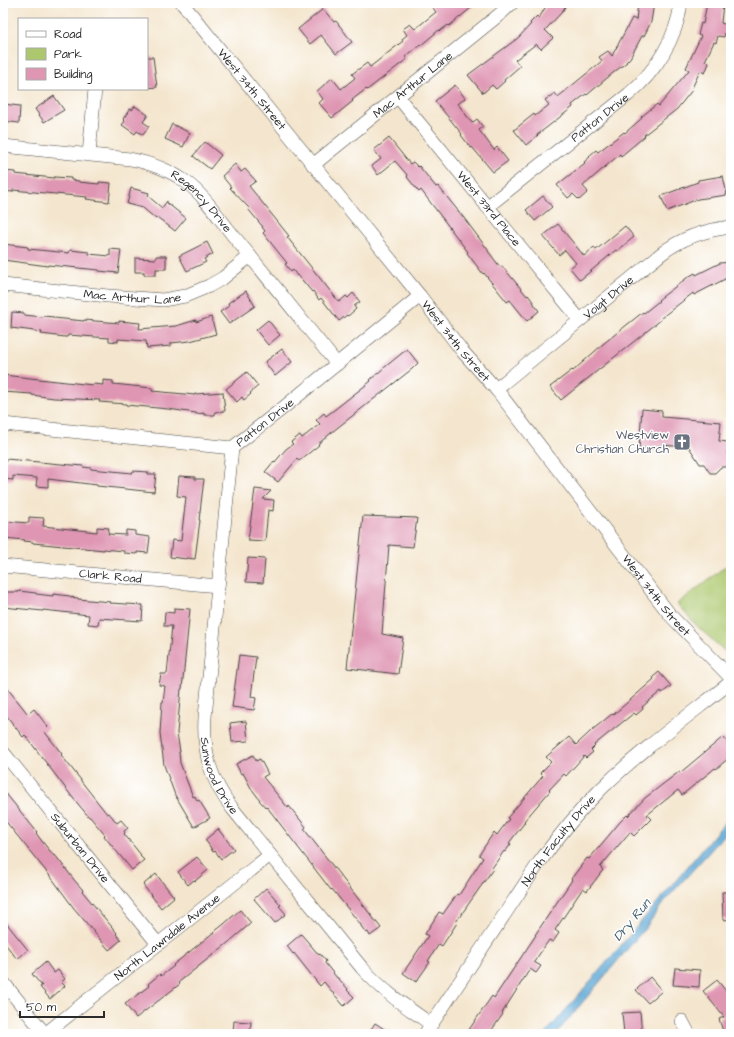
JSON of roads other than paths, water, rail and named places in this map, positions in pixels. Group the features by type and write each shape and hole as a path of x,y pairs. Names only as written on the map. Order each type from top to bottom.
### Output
{"street":[{"name":"West 34th Street","path":"182,3 420,296 463,352 496,389 672,616 731,678"},
{"name":"Mac Arthur Lane","path":"313,165 512,3"},
{"name":"Patton Drive","path":"487,207 641,83 665,50 675,27 681,3"},
{"path":"89,154 95,90"},
{"name":"West 33rd Place","path":"398,97 580,320"},
{"name":"Regency Drive","path":"3,146 89,154 145,162 163,169 186,182 198,193 337,364"},
{"name":"Voigt Drive","path":"496,389 663,252 699,233 731,227"},
{"name":"Mac Arthur Lane","path":"3,285 163,300 185,296 209,286 223,278 250,256"},
{"name":"Patton Drive","path":"3,424 232,448 420,296"},
{"name":"Sunwood Drive","path":"232,448 205,717 205,748 208,763 223,796 362,968 372,980 428,1029"},
{"name":"Clark Road","path":"3,566 218,586"},
{"name":"North Faculty Drive","path":"428,1029 536,867 575,817 600,790 628,765 731,682"},
{"name":"Suburban Drive","path":"3,752 158,944"},
{"name":"North Lawndale Avenue","path":"45,1034 270,855"},
{"path":"3,982 45,1034"},
{"path":"682,1022 688,1034"}],"water":[{"name":"Dry Run","path":"731,815 731,828 663,903 647,926 556,1034 545,1034 629,936"}],"place":[{"name":"Westview Christian Church","path":"682,442"}]}
